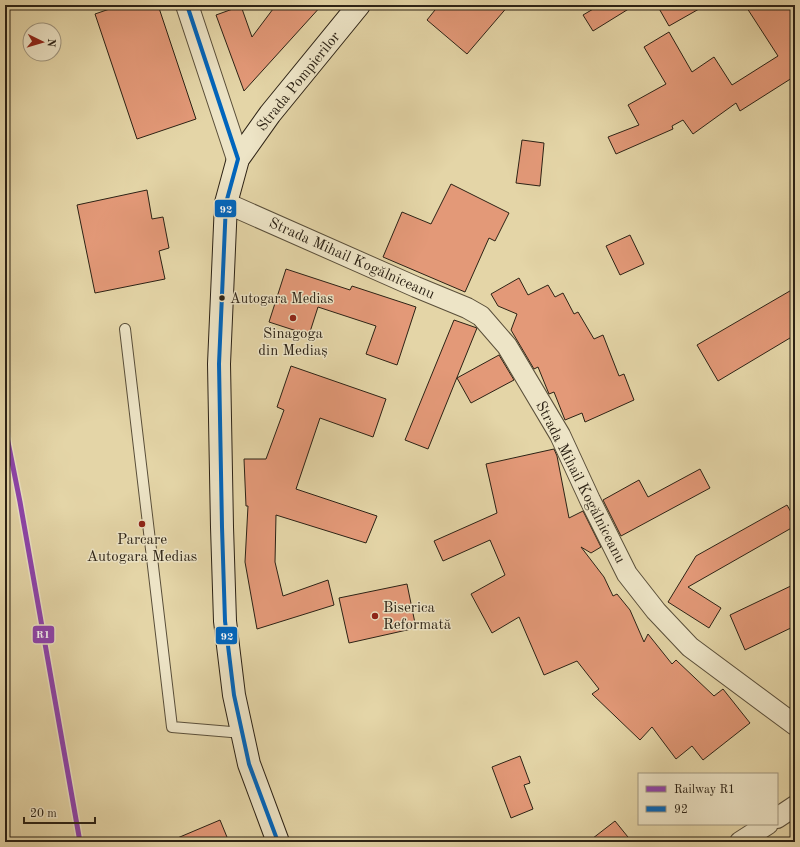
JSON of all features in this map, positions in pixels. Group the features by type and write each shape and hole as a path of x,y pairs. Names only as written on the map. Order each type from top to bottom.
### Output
{"main road":[{"path":"187,5 238,159 226,203 219,364 225,621 234,695 249,764 278,842"},
{"name":"Strada Pompierilor","path":"238,159 270,114 359,5"}],"street":[{"name":"Strada Mihail Kogălniceanu","path":"226,203 416,287 468,308 481,316 507,346 560,435 627,574 656,611 690,647 795,725"},
{"path":"778,817 795,806"},
{"path":"740,842 766,825"}],"lane":[{"path":"125,329 172,727 243,733"}],"building":[{"path":"121,5 158,5 196,119 137,139 95,14"},
{"path":"276,5 322,5 244,91 216,15 241,6 252,37"},
{"path":"439,5 509,5 467,54 427,20"},
{"path":"600,5 635,5 593,31 583,15"},
{"path":"657,5 706,5 669,26"},
{"path":"745,5 795,5 795,84 792,78 740,111 736,103 693,134 683,120 672,126 673,129 616,154 608,137 639,125 628,105 666,84 644,47 669,32 692,72 714,57 732,85 778,56"},
{"path":"522,140 544,143 540,186 516,183"},
{"path":"451,184 509,213 495,241 489,238 465,292 383,257 402,212 431,224"},
{"path":"147,190 152,219 163,217 169,248 159,251 165,279 95,293 77,205"},
{"path":"630,235 644,264 620,275 606,246"},
{"path":"286,269 350,290 352,286 416,307 397,365 366,354 376,326 318,307 309,335 269,322"},
{"path":"519,278 528,295 548,285 555,297 563,293 574,314 578,312 594,339 603,335 619,376 624,374 634,400 585,422 582,413 565,420 554,392 549,394 538,367 534,369 511,330 517,314 498,306 491,294"},
{"path":"795,288 795,335 718,381 697,345"},
{"path":"454,320 477,328 428,449 405,440"},
{"path":"499,355 514,380 471,403 457,378"},
{"path":"291,366 386,399 373,437 320,418 296,489 377,516 366,543 276,515 275,562 283,596 328,580 334,605 257,629 245,562 248,506 246,506 244,459 266,459 284,410 277,407"},
{"path":"554,449 557,456 569,518 583,511 601,547 591,553 581,547 604,577 613,596 617,594 630,610 644,642 648,634 672,664 676,660 714,696 723,689 750,723 703,760 692,746 676,759 652,727 640,740 592,694 599,689 577,661 544,675 519,617 492,633 471,594 505,575 490,540 443,561 434,541 497,513 486,464"},
{"path":"700,469 710,488 621,536 603,500 639,480 648,497"},
{"path":"787,505 795,519 795,526 688,587 721,608 709,628 668,602 696,556"},
{"path":"407,584 416,628 349,643 339,598"},
{"path":"795,584 795,626 745,650 730,615"},
{"path":"520,756 530,783 524,785 533,809 511,818 492,767"},
{"path":"220,820 229,842 168,842"},
{"path":"615,821 632,842 588,842"}],"rail line":[{"name":"R1","path":"5,427 20,502 80,842"}],"transit line":[{"name":"92","path":"187,5 238,159 226,203 219,364 225,621 234,695 249,764 278,842"}],"place":[{"name":"Autogara Medias","path":"222,298"},
{"name":"Sinagoga din Mediaș","path":"293,318"},
{"name":"Parcare Autogara Medias","path":"142,524"},
{"name":"Biserica Reformată","path":"375,616"}]}
